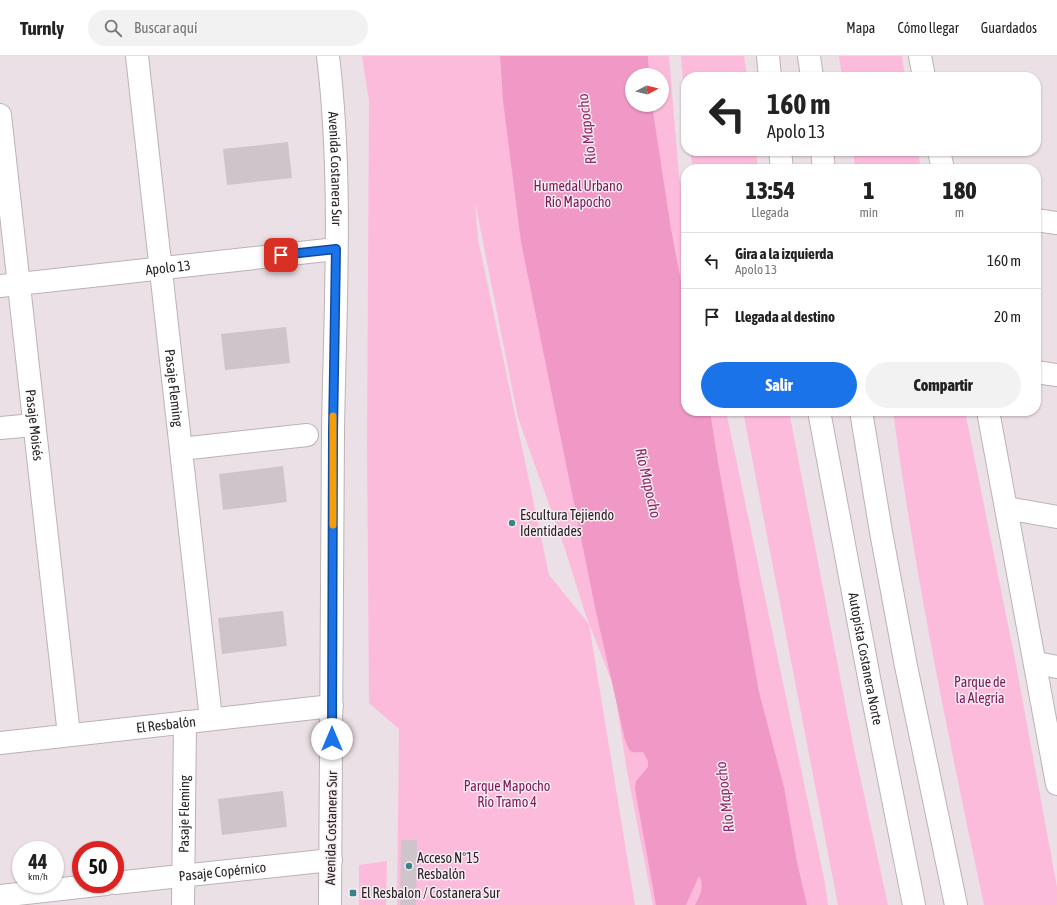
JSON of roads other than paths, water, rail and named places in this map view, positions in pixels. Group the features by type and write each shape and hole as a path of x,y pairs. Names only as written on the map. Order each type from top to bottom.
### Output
{"main road":[{"name":"Pasaje Fleming","path":"137,56 211,719"},
{"name":"Avenida Costanera Sur","path":"328,56 336,142 330,905"},
{"path":"768,56 770,72"},
{"path":"809,56 811,72"},
{"path":"920,56 923,72"},
{"name":"Pasaje Moisés","path":"0,115 9,284 34,425 69,735"},
{"path":"1041,221 1057,223"},
{"name":"Apolo 13","path":"9,284 336,249"},
{"path":"1041,373 1057,375"},
{"name":"Autopista Costanera Norte","path":"820,416 870,683 914,905"},
{"path":"861,416 903,651 956,905"},
{"path":"989,416 1036,663 1049,692 1057,784"},
{"path":"0,428 34,425"},
{"path":"181,449 307,435"},
{"path":"1006,508 1057,517"},
{"path":"1036,663 1057,667"},
{"name":"El Resbalón","path":"0,743 332,706"},
{"name":"Pasaje Fleming","path":"184,905 185,722"},
{"name":"Pasaje Copérnico","path":"124,882 331,860"},
{"path":"0,896 72,888"}],"water":[{"name":"Humedal Urbano Río Mapocho","path":"500,56 648,56 649,68 625,68 625,112 653,112 671,229 681,281 681,416 711,416 759,692 784,787 797,862 807,905 695,905 702,887 699,876 686,905 656,905 635,789 636,781 648,767 648,761 643,752 633,752 629,750 625,740 596,612 521,242 503,101"}],"place":[{"name":"Escultura Tejiendo Identidades","path":"512,523"},
{"name":"Acceso N°15 Resbalón","path":"409,866"},
{"name":"El Resbalon / Costanera Sur","path":"353,893"}],"water label":[{"name":"Río Mapocho","path":"587,129"},
{"name":"Río Mapocho","path":"648,483"},
{"name":"Río Mapocho","path":"725,797"}],"park label":[{"name":"Parque de la Alegría","path":"980,690"},
{"name":"Parque Mapocho Río Tramo 4","path":"507,794"}]}
